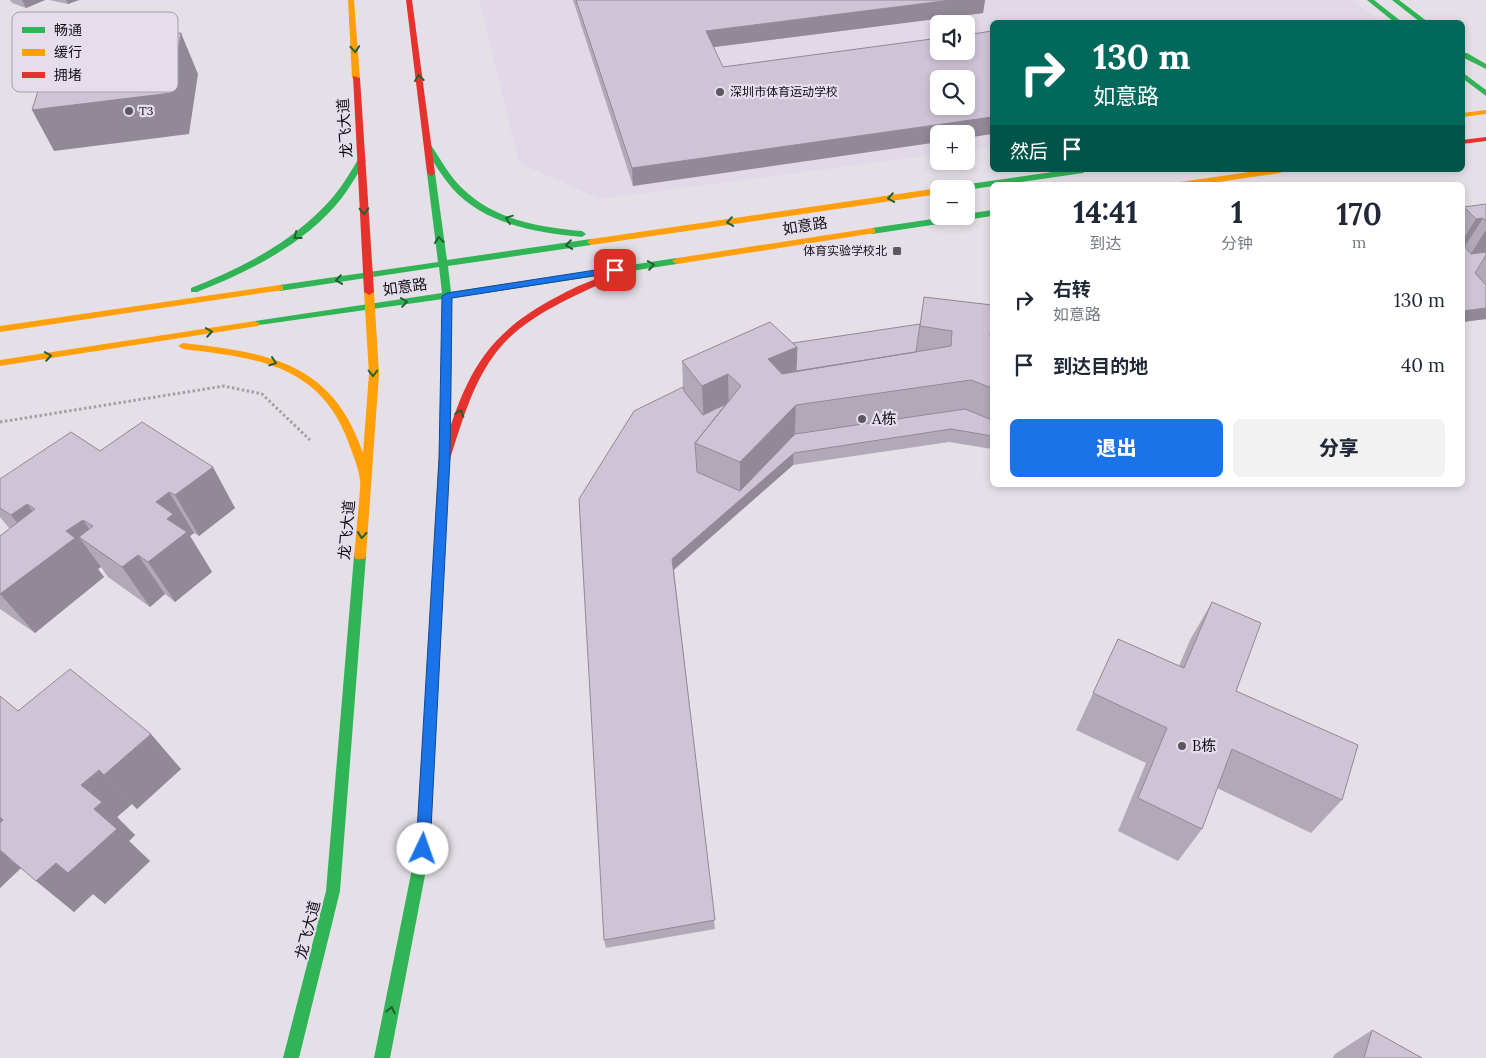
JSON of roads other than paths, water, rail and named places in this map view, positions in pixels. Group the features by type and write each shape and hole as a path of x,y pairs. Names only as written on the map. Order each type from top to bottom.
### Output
{"main road":[{"name":"龙飞大道","path":"291,1058 333,891 374,374 351,0"},
{"path":"382,1058 423,849 444,459 447,296 409,0"},
{"path":"1370,0 1395,20"},
{"path":"1395,0 1421,20"},
{"path":"1465,55 1486,67"},
{"path":"1465,56 1486,72"},
{"path":"1465,76 1486,94"},
{"path":"1465,115 1486,112"},
{"path":"1465,142 1486,139"},
{"path":"428,147 461,193 492,213 520,223 559,232 626,237"},
{"path":"1465,148 1486,150"},
{"path":"149,307 221,280 274,254 307,228 335,200 362,160"},
{"path":"1003,182 1070,172"},
{"path":"1200,182 1267,172"},
{"path":"975,186 990,184"},
{"name":"如意路","path":"0,329 930,192"},
{"name":"如意路","path":"0,363 990,213"},
{"path":"444,459 463,404 483,361 507,333 542,309 580,289 633,268"},
{"path":"121,345 195,346 250,354 295,369 322,390 348,429 366,480"}],"place":[{"name":"深圳市体育运动学校","path":"720,92"},
{"name":"T3","path":"129,111"},
{"name":"体育实验学校北","path":"897,251"},
{"name":"A栋","path":"862,419"},
{"name":"B栋","path":"1182,746"}]}
